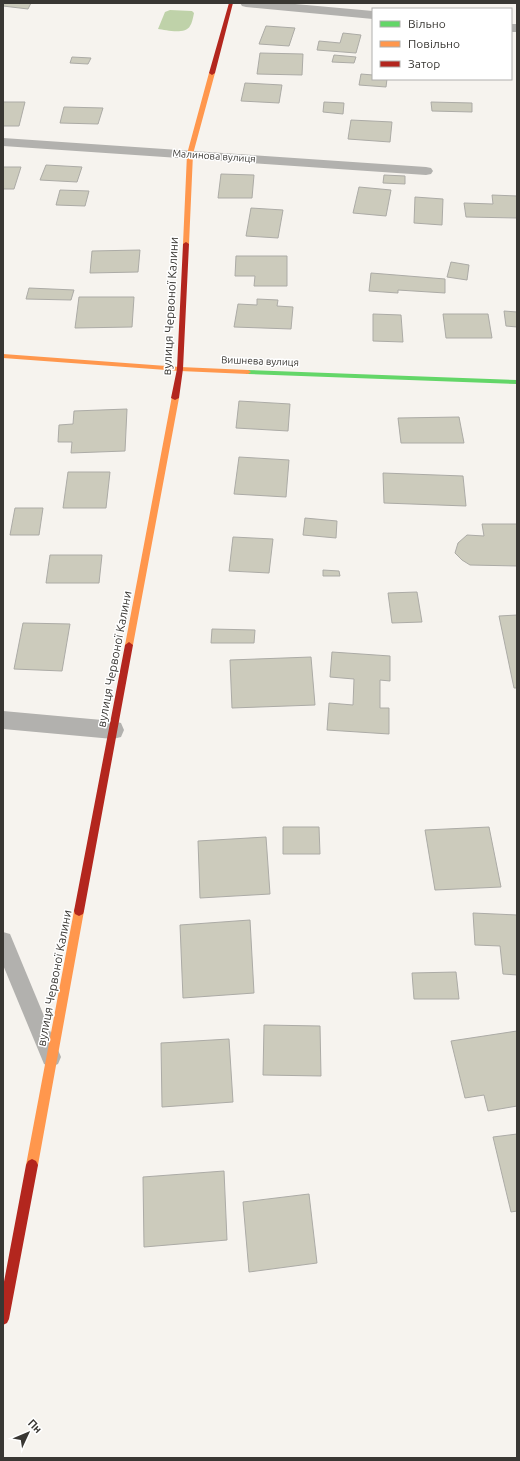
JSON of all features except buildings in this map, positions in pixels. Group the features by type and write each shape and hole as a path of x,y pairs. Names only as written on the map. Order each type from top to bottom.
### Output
{"street":[{"name":"вулиця Червоної Калини","path":"3,1319 180,369 190,154 231,3"},
{"path":"246,3 372,15"},
{"name":"Малинова вулиця","path":"3,142 426,171"},
{"name":"Вишнева вулиця","path":"3,356 180,369 517,382"},
{"path":"3,720 113,730"}],"lane":[{"path":"3,941 52,1059"}],"shaded area":[{"path":"170,10 192,11 194,13 188,29 175,31 158,29 165,12"}],"traffic: fast":[{"path":"248,372 517,382"}],"traffic: slow":[{"path":"186,244 190,154 212,73"},
{"path":"3,356 180,369 248,372"},
{"path":"129,645 175,398"},
{"path":"32,1165 79,911"}],"traffic: jam":[{"path":"212,73 231,3"},
{"path":"175,398 180,369 186,244"},
{"path":"79,911 129,645"},
{"path":"3,1319 32,1165"}]}
